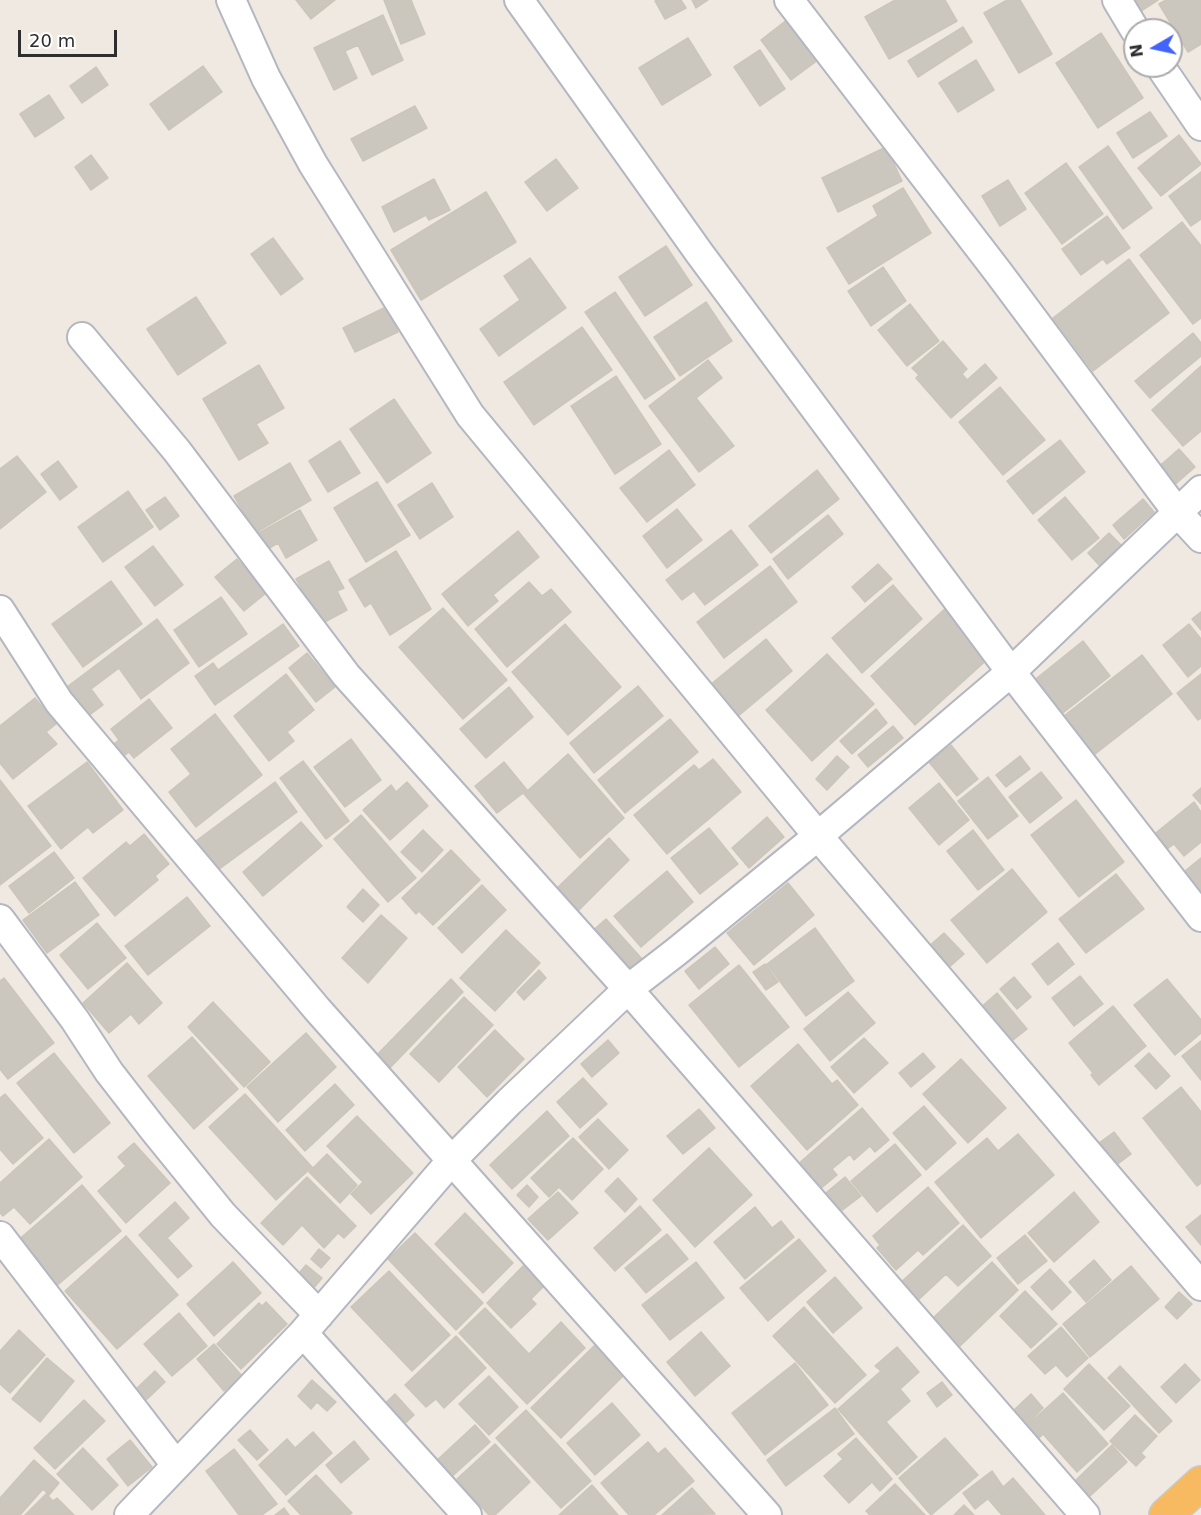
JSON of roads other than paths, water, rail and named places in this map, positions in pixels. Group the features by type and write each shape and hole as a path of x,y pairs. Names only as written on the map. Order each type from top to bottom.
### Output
{"highway":[{"path":"1166,1515 1201,1483"}],"street":[{"path":"231,0 266,78 313,164 470,415 818,836 1201,1286"},
{"path":"519,0 700,254 1011,672 1201,917"},
{"path":"789,0 998,272 1177,512 1201,538"},
{"path":"1117,0 1128,18"},
{"path":"1168,78 1201,126"},
{"path":"82,337 177,451 346,675 628,989 1085,1515"},
{"path":"129,1515 311,1324 452,1160 509,1102 628,989 818,836 1011,672 1201,490"},
{"path":"0,610 59,702 317,1009 767,1515"},
{"path":"0,919 75,1020 109,1072 154,1130 468,1515"},
{"path":"0,1236 176,1465"}]}
